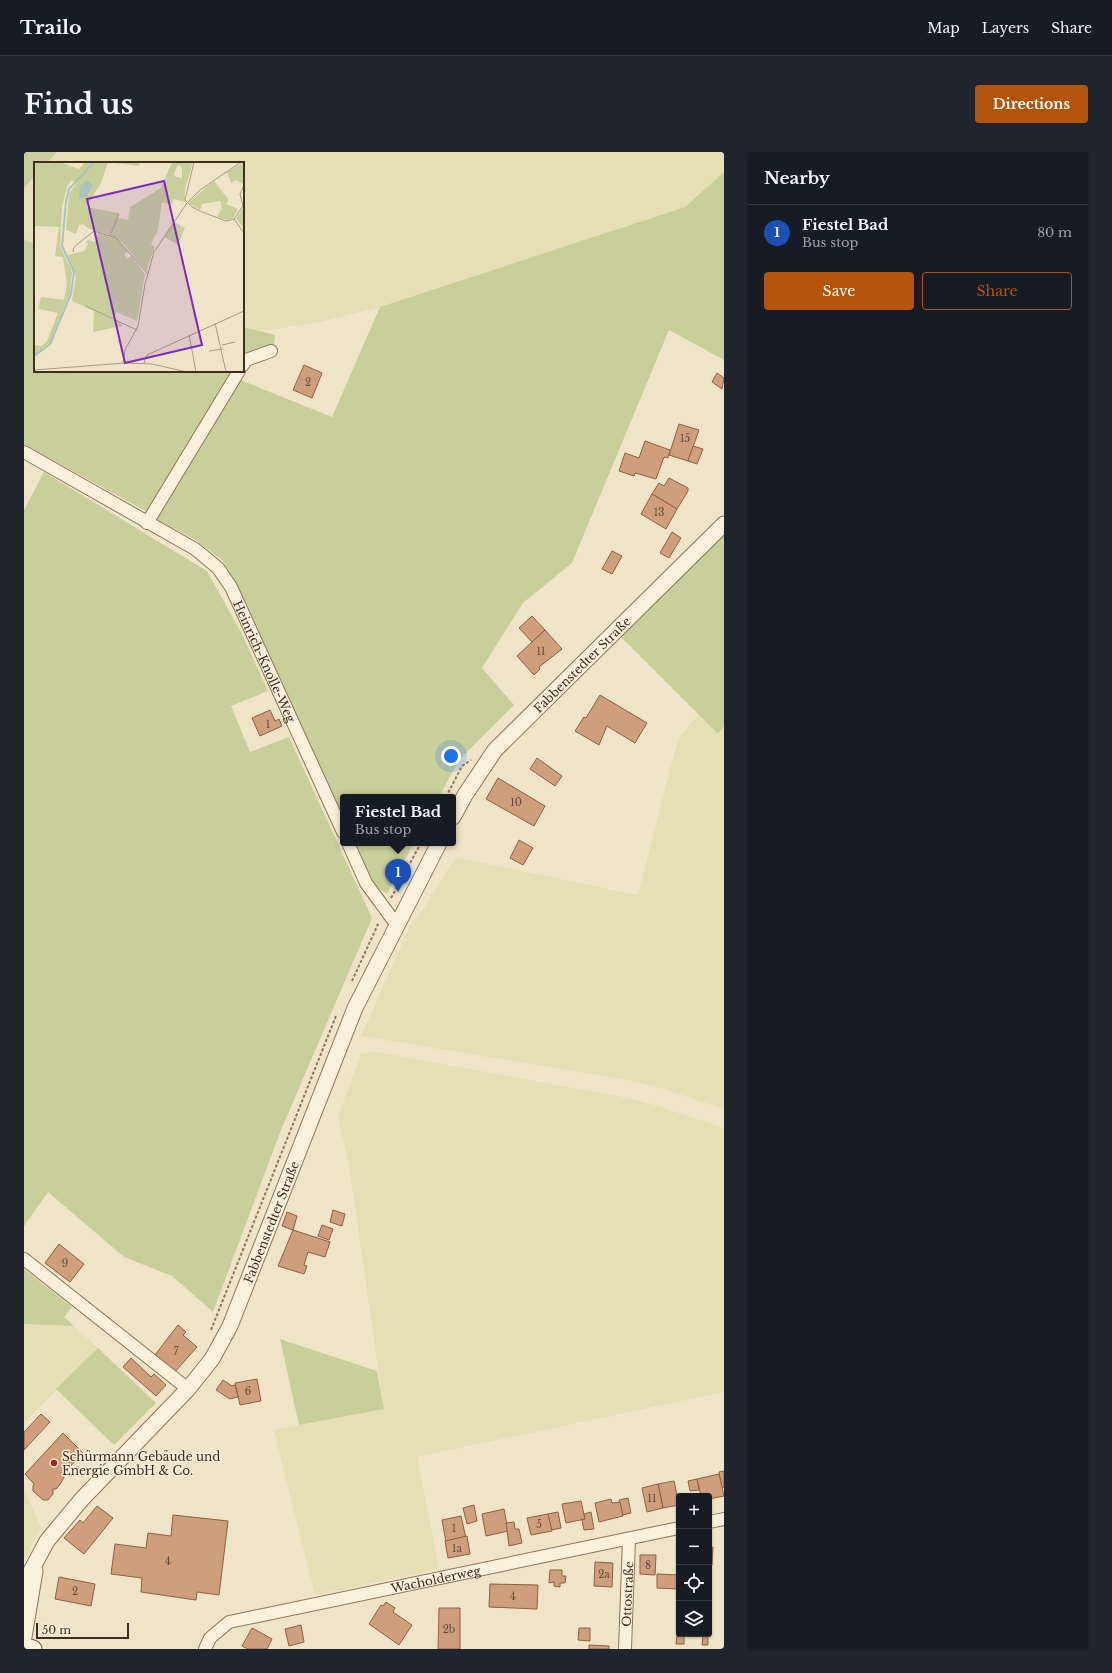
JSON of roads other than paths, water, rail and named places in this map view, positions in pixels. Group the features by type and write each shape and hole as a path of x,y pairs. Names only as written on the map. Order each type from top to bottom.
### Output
{"main road":[{"path":"24,1646 34,1649"}],"street":[{"path":"244,363 246,360 271,351"},
{"path":"148,523 238,372"},
{"name":"Heinrich-Knolle-Weg","path":"24,452 195,549 218,568 232,587 340,825"},
{"name":"Fabbenstedter Straße","path":"456,811 464,795 495,750 724,524"},
{"path":"349,846 366,883 396,924"},
{"name":"Fabbenstedter Straße","path":"24,1584 36,1558 47,1541 82,1499 188,1389 212,1359 230,1326 356,1008 396,924 437,846"},
{"path":"24,1258 188,1389"},
{"path":"712,1521 724,1519"},
{"name":"Wacholderweg","path":"205,1649 210,1638 229,1622 676,1529"},
{"name":"Ottostraße","path":"624,1649 629,1538"},
{"name":"Fabbenstedter Straße","path":"24,1637 36,1558"}],"place":[{"name":"Fiestel Bad","path":"398,892"},
{"name":"Schürmann Gebäude und Energie GmbH & Co.","path":"54,1463"}]}
